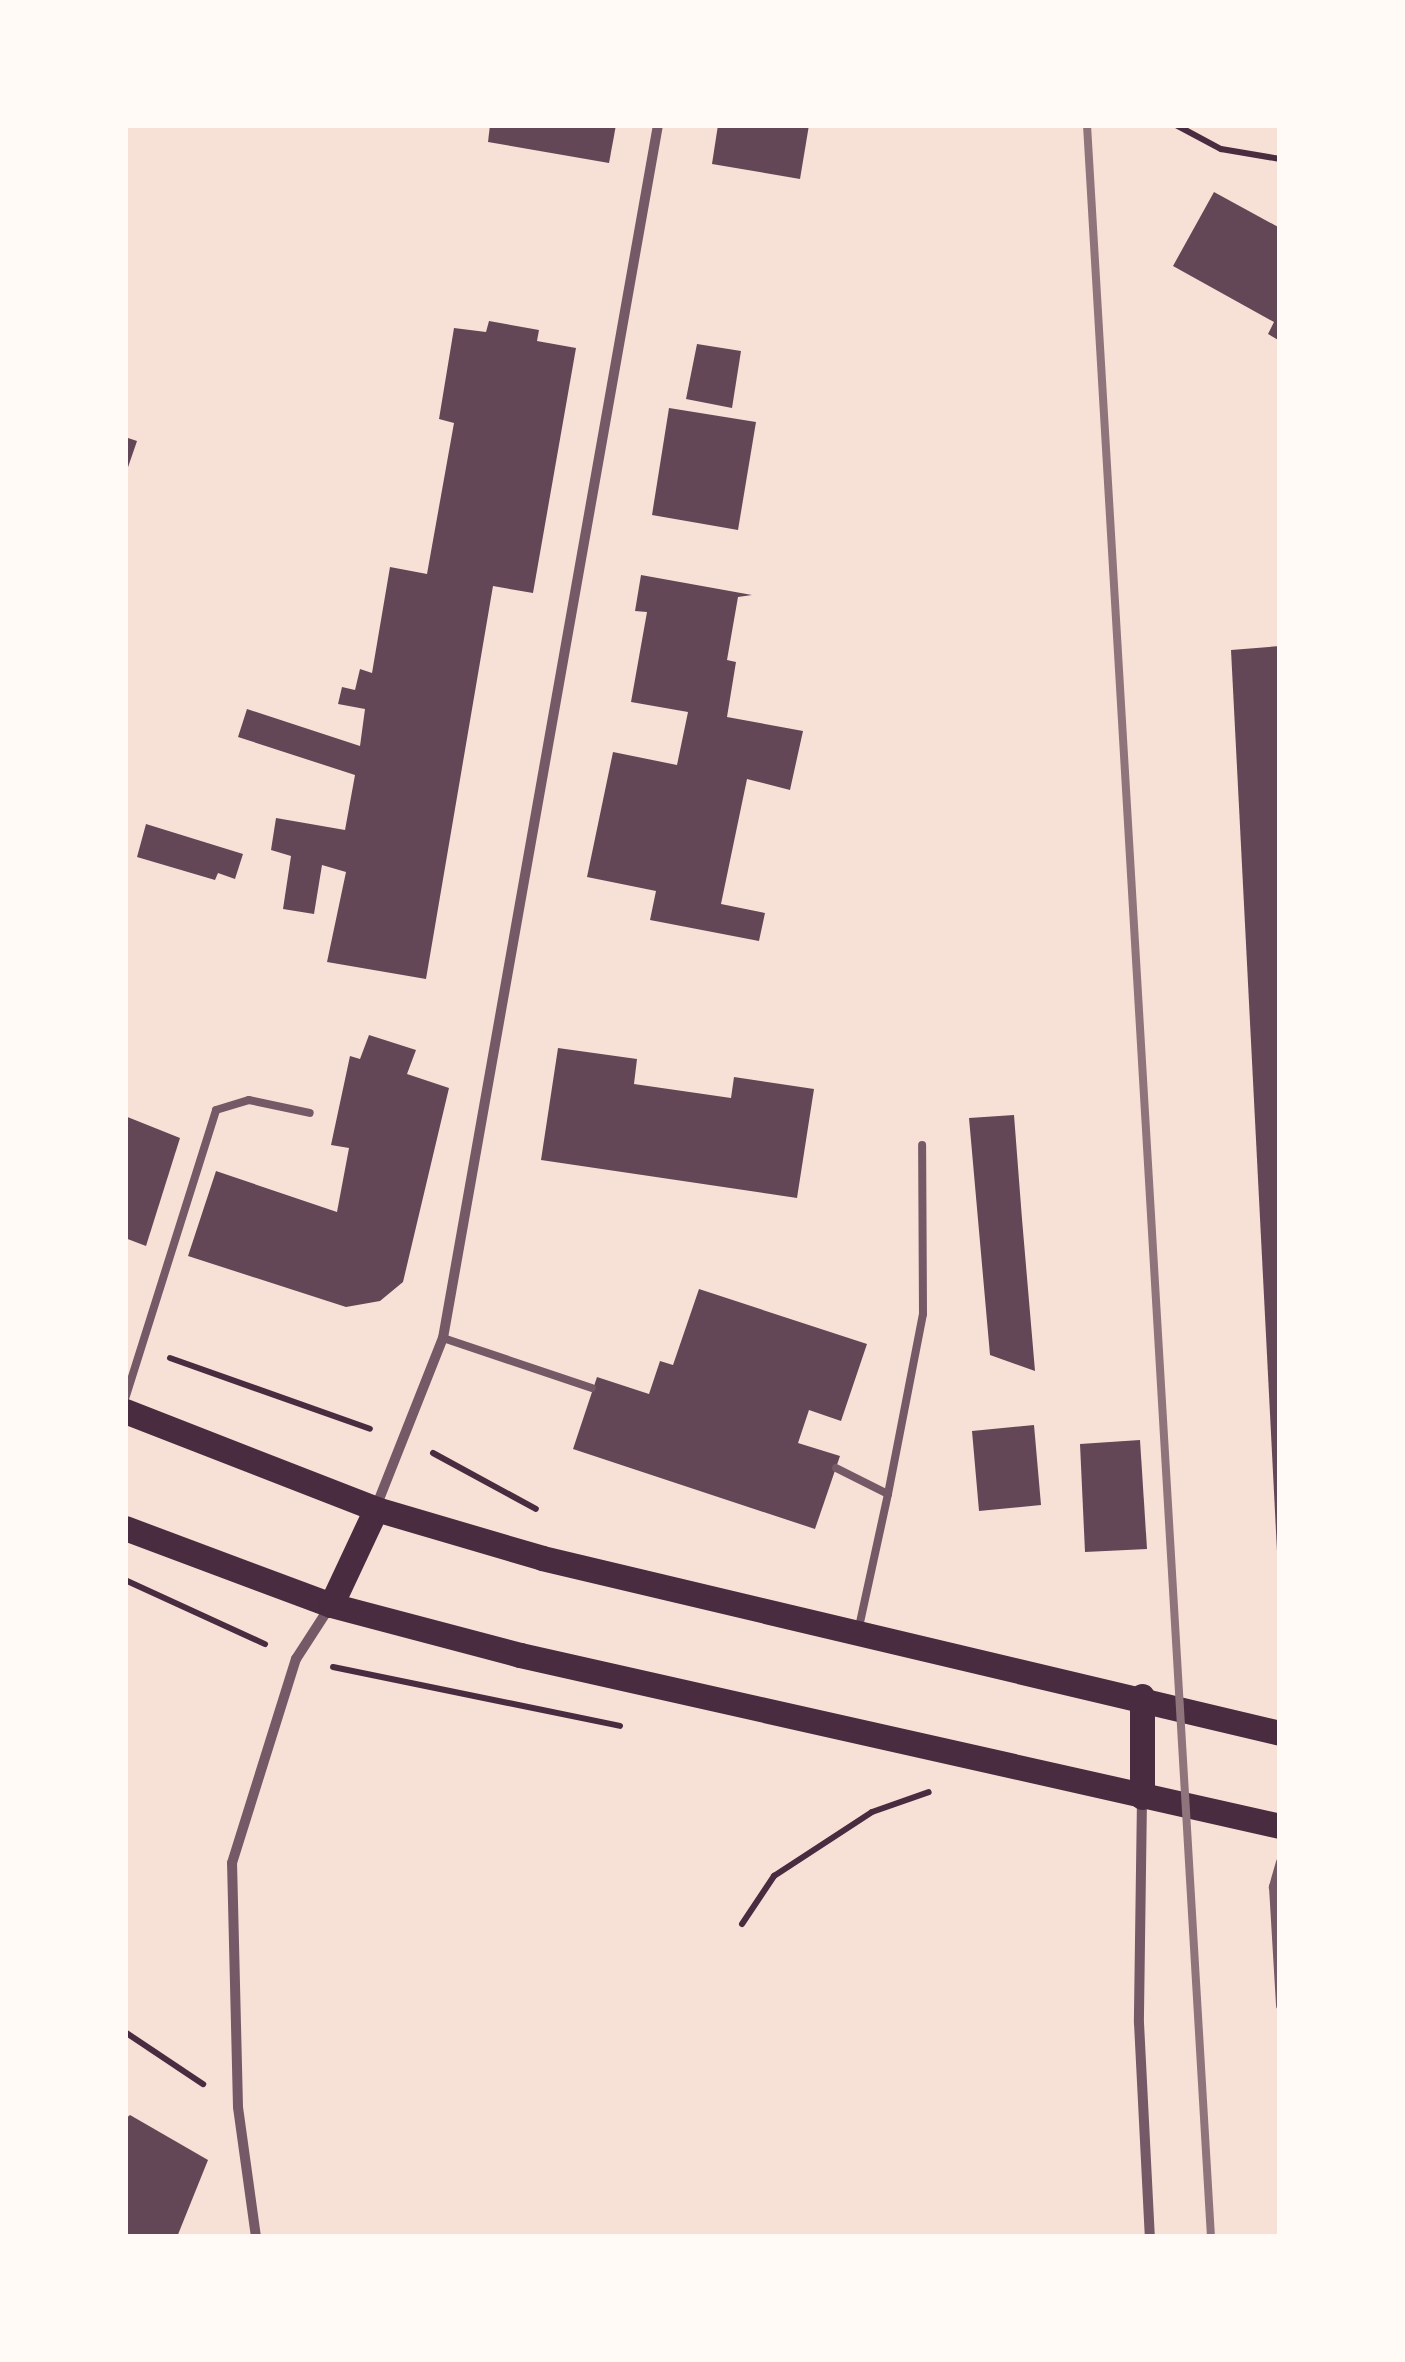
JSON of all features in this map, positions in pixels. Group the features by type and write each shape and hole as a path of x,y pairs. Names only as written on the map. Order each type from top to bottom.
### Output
{"main road":[{"path":"125,1411 376,1509 542,1558 1142,1696 1280,1734"},
{"path":"331,1605 376,1509"},
{"path":"125,1528 331,1605 520,1655 1280,1826"},
{"path":"1142,1696 1142,1797"}],"street":[{"path":"376,1509 406,1442 443,1338 658,125"},
{"path":"256,2237 238,2107 232,1863 296,1659 331,1605"},
{"path":"1142,1797 1139,2023 1150,2237"}],"lane":[{"path":"125,1399 216,1110 249,1100 310,1113"},
{"path":"858,1632 923,1314 922,1145"},
{"path":"443,1338 592,1388"},
{"path":"836,1468 888,1494"},
{"path":"1280,1862 1273,1887 1280,2006"}],"path":[{"path":"1176,125 1221,149 1280,159"},
{"path":"142,1348 460,1464 540,1511"},
{"path":"742,1924 774,1876 872,1812 934,1790"},
{"path":"125,2032 238,2107"}],"building":[{"path":"490,125 616,125 609,163 488,142"},
{"path":"718,125 809,125 800,179 712,164"},
{"path":"1214,192 1280,228 1280,341 1268,334 1274,322 1173,266"},
{"path":"489,321 539,330 537,341 576,348 533,593 493,586 426,979 327,962 346,872 322,865 314,914 283,909 291,856 271,850 276,818 345,830 355,775 238,737 247,709 360,746 365,709 338,704 342,687 355,690 360,669 372,673 390,567 427,574 454,423 439,419 454,328 486,332"},
{"path":"697,344 741,351 732,408 686,399"},
{"path":"669,408 756,422 738,530 652,515"},
{"path":"125,437 137,441 126,473 125,473"},
{"path":"641,575 752,595 738,597 727,660 736,662 727,717 803,731 790,790 747,779 721,904 765,913 759,941 650,920 656,891 587,877 613,752 677,765 688,712 631,702 647,612 635,611"},
{"path":"1280,646 1280,1551 1277,1551 1231,650"},
{"path":"146,824 243,854 235,879 218,873 215,880 137,857"},
{"path":"369,1035 416,1050 407,1074 449,1088 403,1282 380,1301 346,1307 188,1256 216,1171 337,1212 349,1148 331,1145 350,1056 360,1059"},
{"path":"558,1048 637,1059 634,1084 731,1098 734,1077 814,1089 797,1198 541,1160"},
{"path":"1014,1115 1035,1371 990,1355 969,1118"},
{"path":"125,1116 180,1138 146,1246 125,1238"},
{"path":"699,1289 867,1344 841,1421 809,1410 798,1443 840,1456 815,1529 573,1449 597,1377 649,1394 660,1361 673,1365"},
{"path":"1034,1425 1041,1505 979,1511 972,1431"},
{"path":"1140,1440 1147,1549 1085,1552 1080,1444"},
{"path":"130,2115 208,2160 177,2237 125,2237 125,2119"}],"railway":[{"path":"1087,125 1211,2237"}]}
